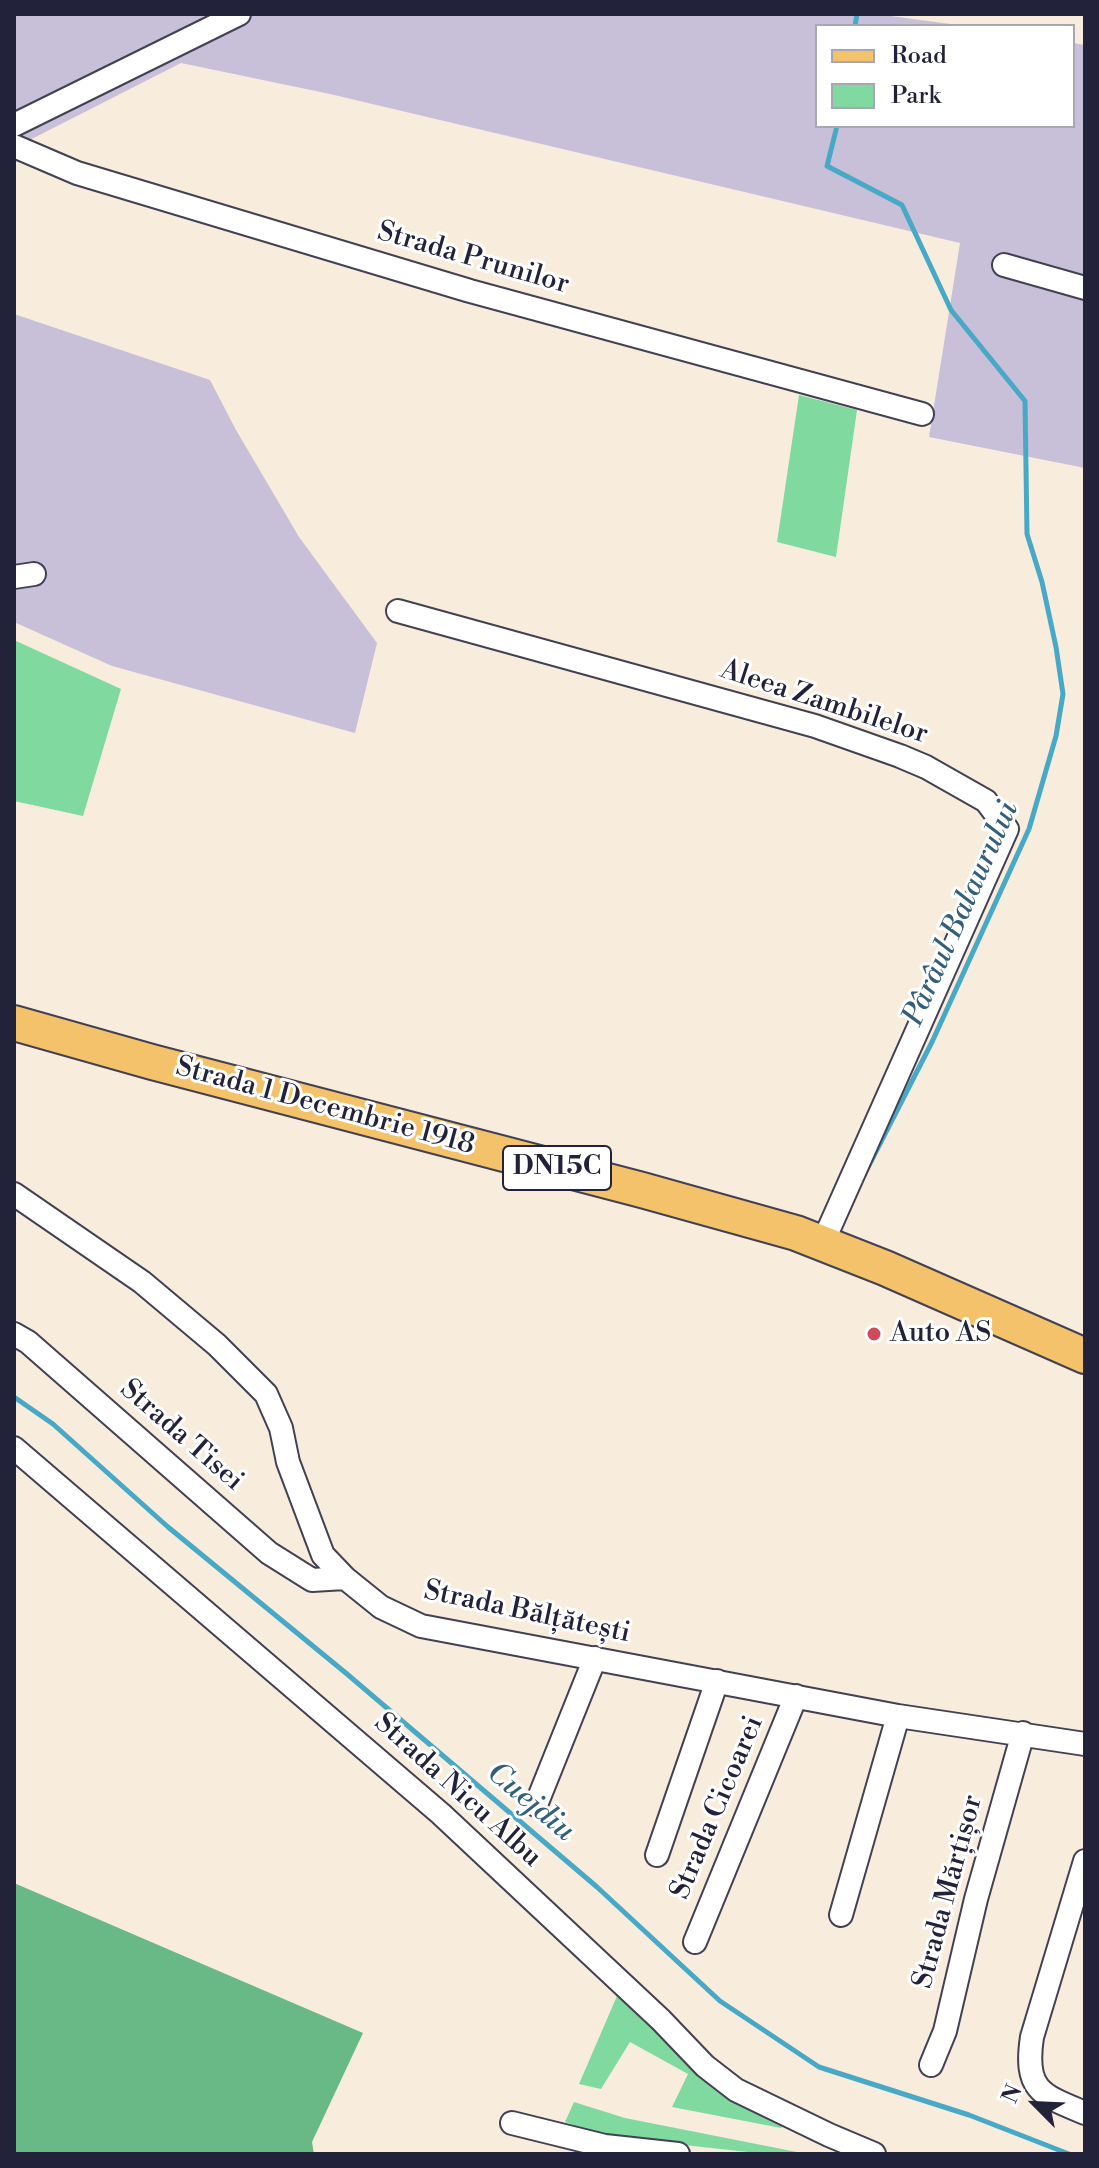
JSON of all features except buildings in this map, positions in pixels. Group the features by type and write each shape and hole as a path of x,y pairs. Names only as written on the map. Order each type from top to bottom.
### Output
{"main road":[{"name":"Strada 1 Decembrie 1918","path":"14,1023 730,1213 823,1242 1085,1356"}],"street":[{"path":"14,125 239,14"},
{"name":"Strada Prunilor","path":"14,146 77,173 426,278 922,414"},
{"path":"1004,265 1085,288"},
{"name":"Aleea Zambilelor","path":"398,611 815,726 926,767 986,801 1007,829 823,1242"},
{"name":"Strada Bălțătești","path":"14,1194 142,1282 217,1345 266,1394 281,1428 288,1462 323,1555 345,1578 381,1607 421,1626 898,1716 1085,1744"},
{"name":"Strada Tisei","path":"14,1334 28,1342 269,1553 312,1580 345,1578"},
{"name":"Strada Nicu Albu","path":"14,1448 441,1814 661,2020 705,2066 736,2090 874,2154"},
{"path":"536,1805 595,1658"},
{"path":"657,1855 717,1681"},
{"name":"Strada Cicoarei","path":"695,1942 796,1696"},
{"path":"841,1915 898,1716"},
{"name":"Strada Mărțișor","path":"931,2065 945,2031 976,1899 1023,1733"},
{"path":"1085,1861 1032,2037 1029,2062 1040,2092 1085,2113"},
{"path":"512,2123 605,2146 678,2154"}],"shaded area":[{"path":"14,14 876,14 950,24 815,24 815,128 1075,128 1075,43 1085,45 1085,468 929,437 960,243 330,94 181,63 14,148"},
{"path":"14,314 210,380 299,537 377,643 355,733 112,666 14,622"}],"green space":[{"path":"799,395 857,410 836,557 777,542"},
{"path":"14,640 121,689 83,816 14,801"},
{"path":"14,1883 363,2033 312,2142 314,2154 14,2154"},
{"path":"620,1989 697,2072 725,2096 784,2124 781,2128 672,2107 688,2074 630,2042 601,2089 579,2084"},
{"path":"574,2102 625,2118 807,2154 766,2154 602,2136 565,2122"}],"waterway":[{"name":"Pârâul Balaurului","path":"855,24 857,14"},
{"name":"Pârâul Balaurului","path":"836,128 827,166 902,205 951,310 1025,401 1027,534 1042,582 1063,694 1056,736 1029,829 932,1042 864,1175"},
{"name":"Cuejdiu","path":"14,1397 53,1424 168,1527 347,1674 597,1887 720,2001 819,2067 969,2115 1069,2154"}],"place":[{"name":"Auto AS","path":"874,1334"}]}
